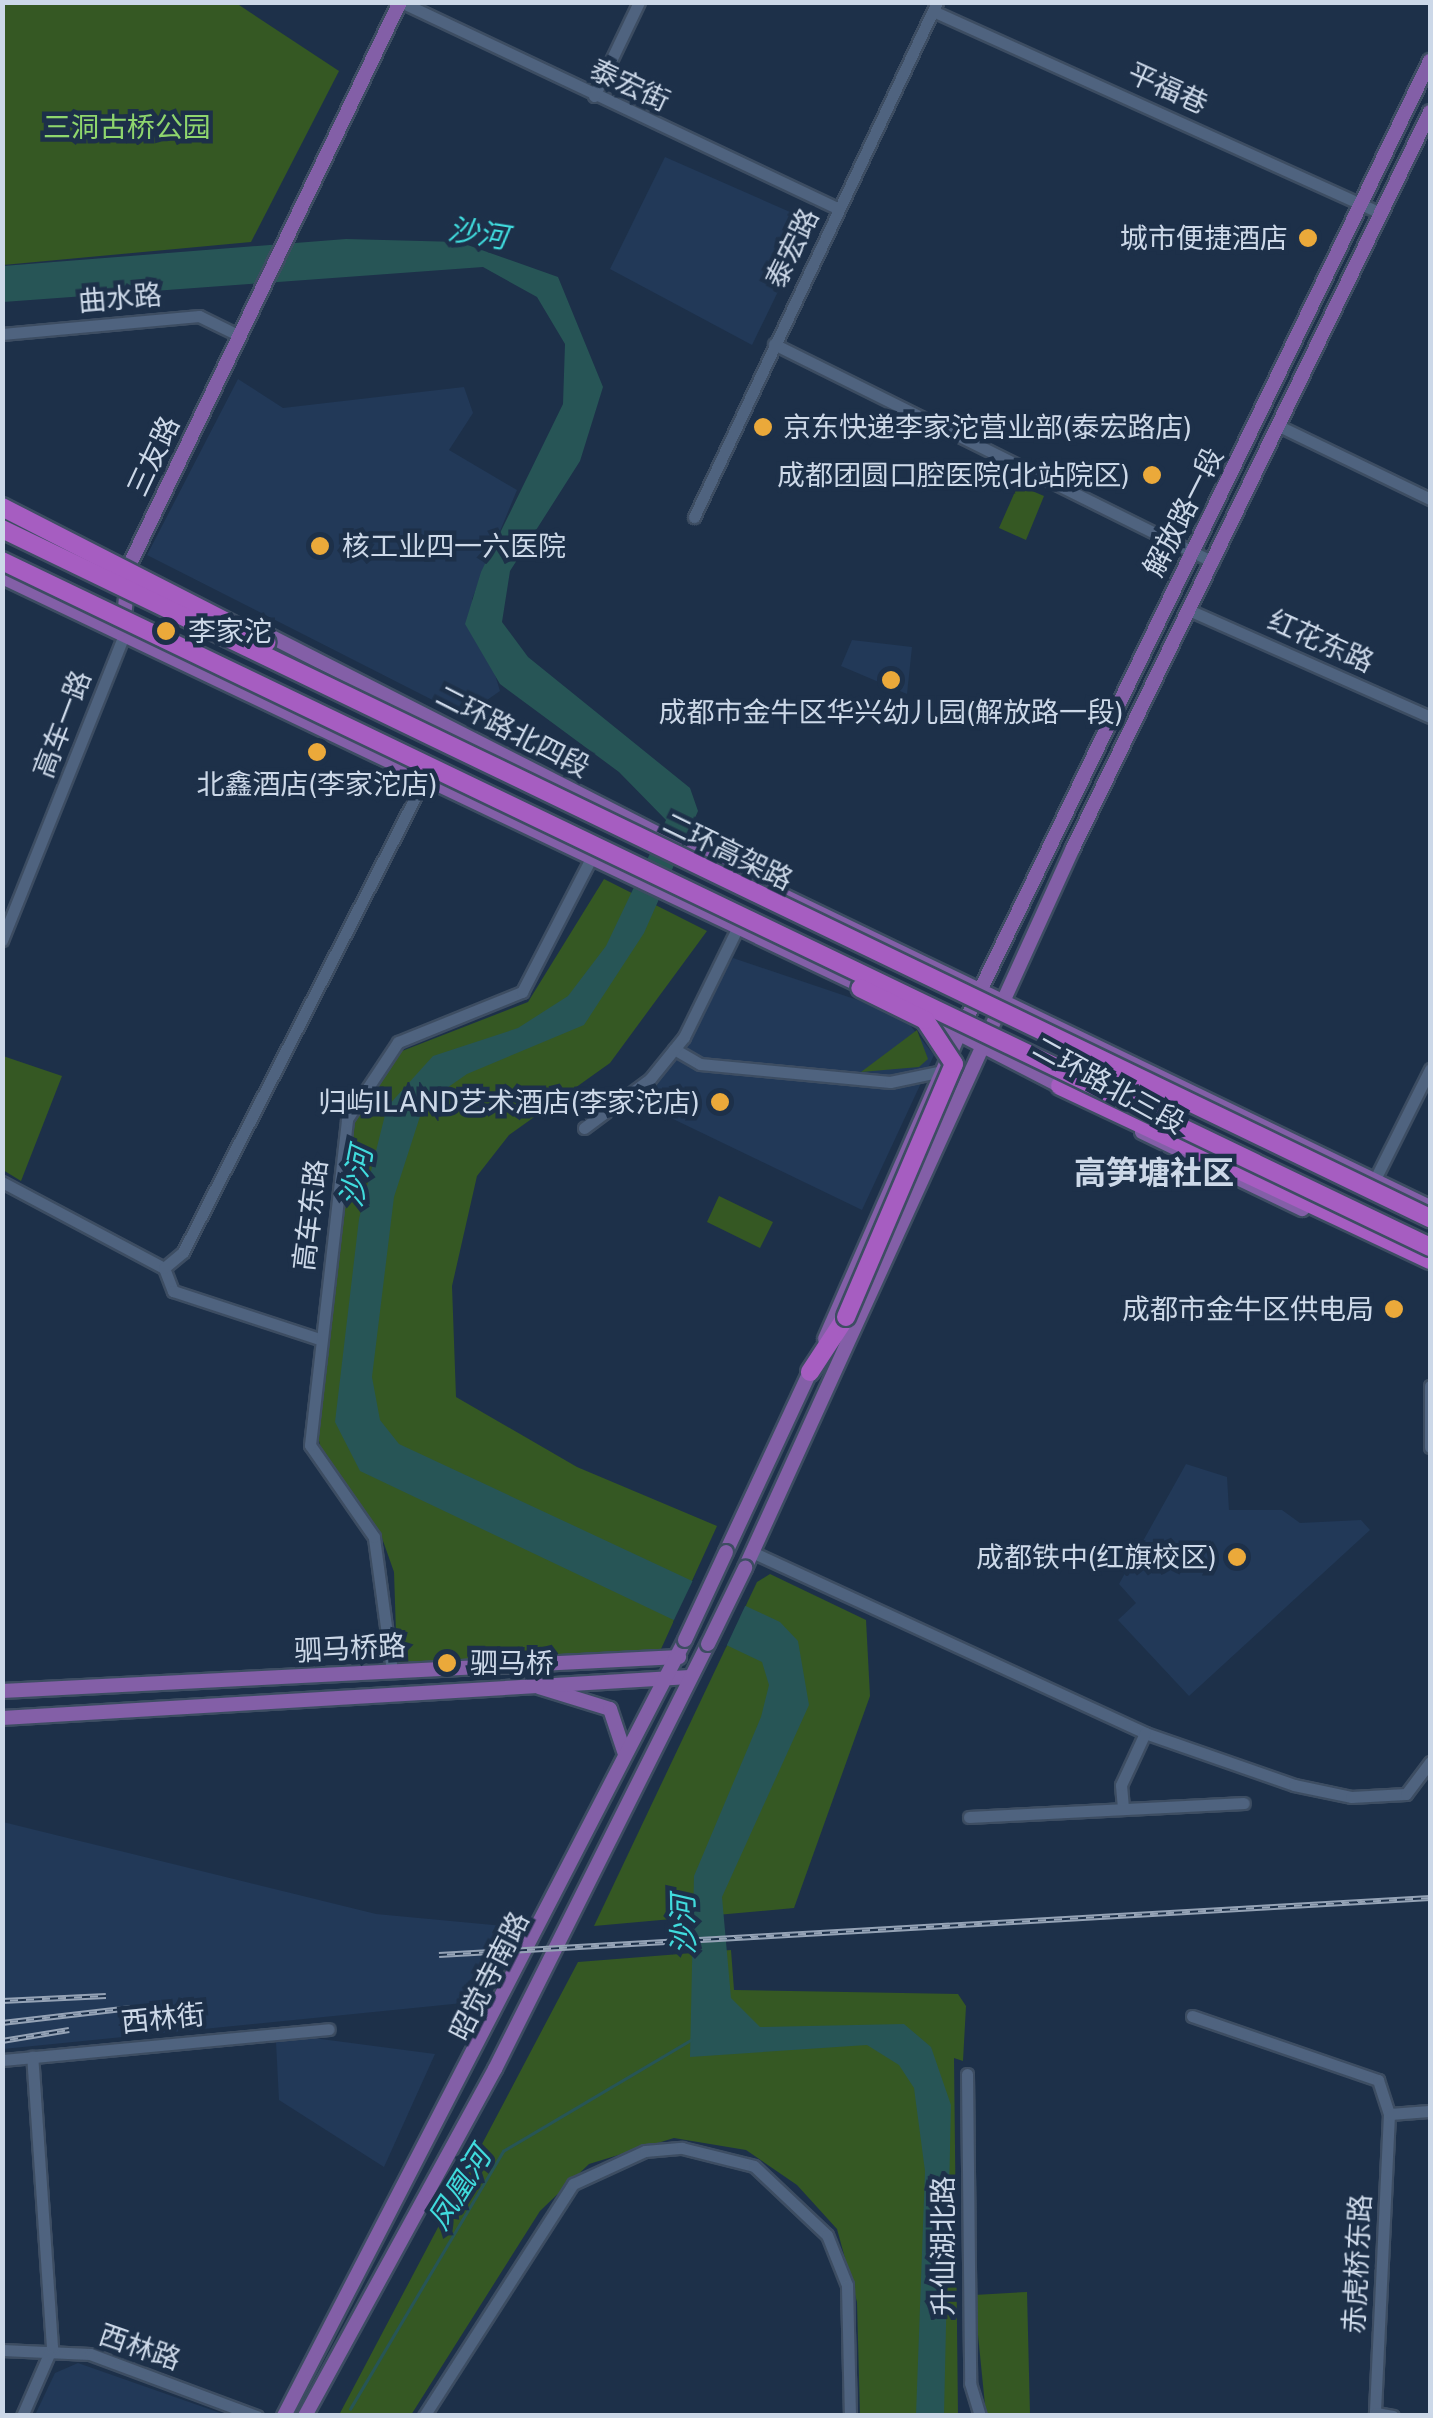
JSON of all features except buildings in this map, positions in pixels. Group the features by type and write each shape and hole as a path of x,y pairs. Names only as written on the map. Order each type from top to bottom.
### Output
{"highway":[{"path":"2,504 266,642 296,669"},
{"name":"二环高架路","path":"2,528 1430,1218"},
{"name":"二环高架路","path":"2,564 1430,1247"},
{"path":"771,932 924,1020 954,1064 846,1316 810,1372"},
{"path":"1060,1086 1430,1260"}],"main road":[{"name":"三友路","path":"122,638 129,566 301,202 401,2"},
{"name":"解放路一段","path":"810,1372 960,1032 1430,62"},
{"name":"解放路一段","path":"752,1552 982,1043 1430,112"},
{"name":"二环路北四段","path":"2,504 701,856 1005,996"},
{"path":"2,577 122,638 982,1043"},
{"name":"二环路北三段","path":"1005,996 1430,1207"},
{"name":"二环路北三段","path":"982,1043 1176,1152 1430,1268"},
{"name":"昭觉寺南路","path":"284,2416 685,1640 810,1372"},
{"name":"昭觉寺南路","path":"305,2416 495,2070 752,1552"},
{"name":"驷马桥路","path":"2,1691 675,1657 704,1651"},
{"name":"驷马桥路","path":"2,1718 518,1682 665,1674 690,1678"},
{"path":"518,1682 610,1709 625,1756"}],"street":[{"name":"泰宏街","path":"401,2 838,209"},
{"path":"594,96 640,2"},
{"name":"平福巷","path":"935,7 1382,213"},
{"name":"泰宏路","path":"694,516 935,7"},
{"name":"曲水路","path":"2,334 199,316 238,334"},
{"path":"774,344 1213,562"},
{"path":"1279,426 1430,498"},
{"name":"红花东路","path":"1191,611 1430,717"},
{"name":"高车一路","path":"2,940 7,918 122,638"},
{"path":"164,1268 183,1252 424,780"},
{"name":"高车东路","path":"392,1670 374,1537 310,1446 319,1339 348,1119 364,1085 398,1042 522,992 590,860"},
{"path":"584,1128 674,1049 738,927"},
{"path":"674,1049 700,1064 890,1082 942,1071"},
{"path":"1375,1179 1430,1069"},
{"path":"2,1182 164,1268 173,1292 319,1339"},
{"path":"1430,1386 1430,1447"},
{"path":"752,1552 1145,1733 1350,1797 1406,1794 1430,1762"},
{"path":"1123,1808 1121,1784 1145,1733"},
{"path":"968,1817 1244,1803"},
{"path":"1192,2016 1378,2080 1390,2114 1430,2111"},
{"name":"西林街","path":"2,2060 329,2030"},
{"path":"22,2416 52,2347 32,2056"},
{"name":"升仙湖北路","path":"967,2074 970,2383 980,2416"},
{"name":"赤虎桥东路","path":"1375,2414 1390,2114"},
{"path":"424,2416 573,2184 645,2151 682,2148 754,2166 827,2234 846,2285 850,2416"},
{"name":"西林路","path":"2,2350 52,2347 257,2416"},
{"path":"1375,2414 1392,2416"}],"shaded area":[{"path":"665,157 790,212 802,242 752,345 610,269"},
{"path":"346,239 459,242 558,277 603,387 580,461 510,571 502,622 528,657 690,788 698,811 644,933 584,1025 467,1074 424,1104 394,1197 372,1377 380,1420 399,1444 780,1622 798,1641 809,1705 722,1897 731,1998 760,2027 904,2024 931,2047 951,2105 944,2415 916,2415 925,2171 914,2088 899,2065 867,2045 690,2057 694,1876 761,1717 769,1685 762,1662 360,1471 335,1422 359,1219 387,1107 433,1056 518,1028 568,996 606,946 666,820 619,772 500,684 465,624 481,572 563,404 565,344 537,297 483,267 3,302 3,266"},
{"name":"核工业四一六医院","path":"238,379 283,408 464,387 473,413 449,450 517,490 472,599 500,691 464,716 147,555"},
{"name":"成都市金牛区华兴幼儿园(解放路一段)","path":"852,640 912,647 907,694 841,666"},
{"path":"733,958 902,1015 934,1055 862,1210 644,1105"},
{"name":"成都铁中(红旗校区)","path":"1186,1464 1227,1477 1229,1510 1282,1510 1300,1523 1361,1520 1370,1530 1189,1696 1118,1620 1136,1603 1119,1584"},
{"path":"3,1822 376,1914 504,1926 483,2001 3,2049"},
{"path":"298,2036 435,2054 384,2167 279,2100 276,2042"},
{"path":"78,2363 226,2415 35,2415 55,2373"}],"green space":[{"name":"三洞古桥公园","path":"2,3 236,3 339,71 251,242 3,265"},
{"path":"1018,485 1044,496 1026,540 999,528"},
{"path":"604,879 707,931 610,1063 509,1135 477,1176 452,1286 456,1397 577,1467 717,1526 661,1649 397,1664 394,1572 382,1538 324,1462 317,1432 352,1126 402,1051 528,1002"},
{"path":"917,1030 928,1059 919,1067 861,1072"},
{"path":"3,1056 62,1076 21,1181 3,1170"},
{"path":"719,1196 773,1222 760,1248 707,1222"},
{"path":"770,1574 866,1620 870,1696 794,1908 594,1926 757,1582"},
{"path":"731,1950 734,1990 958,1994 966,2006 963,2061 954,2058 958,2415 860,2415 857,2302 837,2229 797,2185 746,2150 674,2138 589,2164 540,2211 411,2415 339,2415 578,1962"},
{"path":"1027,2292 1030,2415 986,2415 974,2295"}],"pier":[{"path":"694,1578 747,1602 726,1647 673,1622"}],"waterway":[{"name":"凤凰河","path":"350,2409 503,2151 691,2040"}],"railway":[{"path":"439,1955 1430,1898"},
{"path":"2,2001 106,1996"},
{"path":"2,2023 131,2008"},
{"path":"2,2041 69,2030"}],"place":[{"name":"城市便捷酒店","path":"1308,238"},
{"name":"京东快递李家沱营业部(泰宏路店)","path":"763,427"},
{"name":"成都团圆口腔医院(北站院区)","path":"1152,475"},
{"name":"核工业四一六医院","path":"320,546"},
{"name":"李家沱","path":"166,631"},
{"name":"成都市金牛区华兴幼儿园(解放路一段)","path":"891,680"},
{"name":"北鑫酒店(李家沱店)","path":"317,752"},
{"name":"归屿ILAND艺术酒店(李家沱店)","path":"720,1102"},
{"name":"成都市金牛区供电局","path":"1394,1309"},
{"name":"成都铁中(红旗校区)","path":"1237,1557"},
{"name":"驷马桥","path":"447,1663"}],"district":[{"name":"高笋塘社区","path":"1154,1173"}],"water label":[{"name":"沙河","path":"478,233"},
{"name":"沙河","path":"356,1177"},
{"name":"沙河","path":"683,1925"}]}
